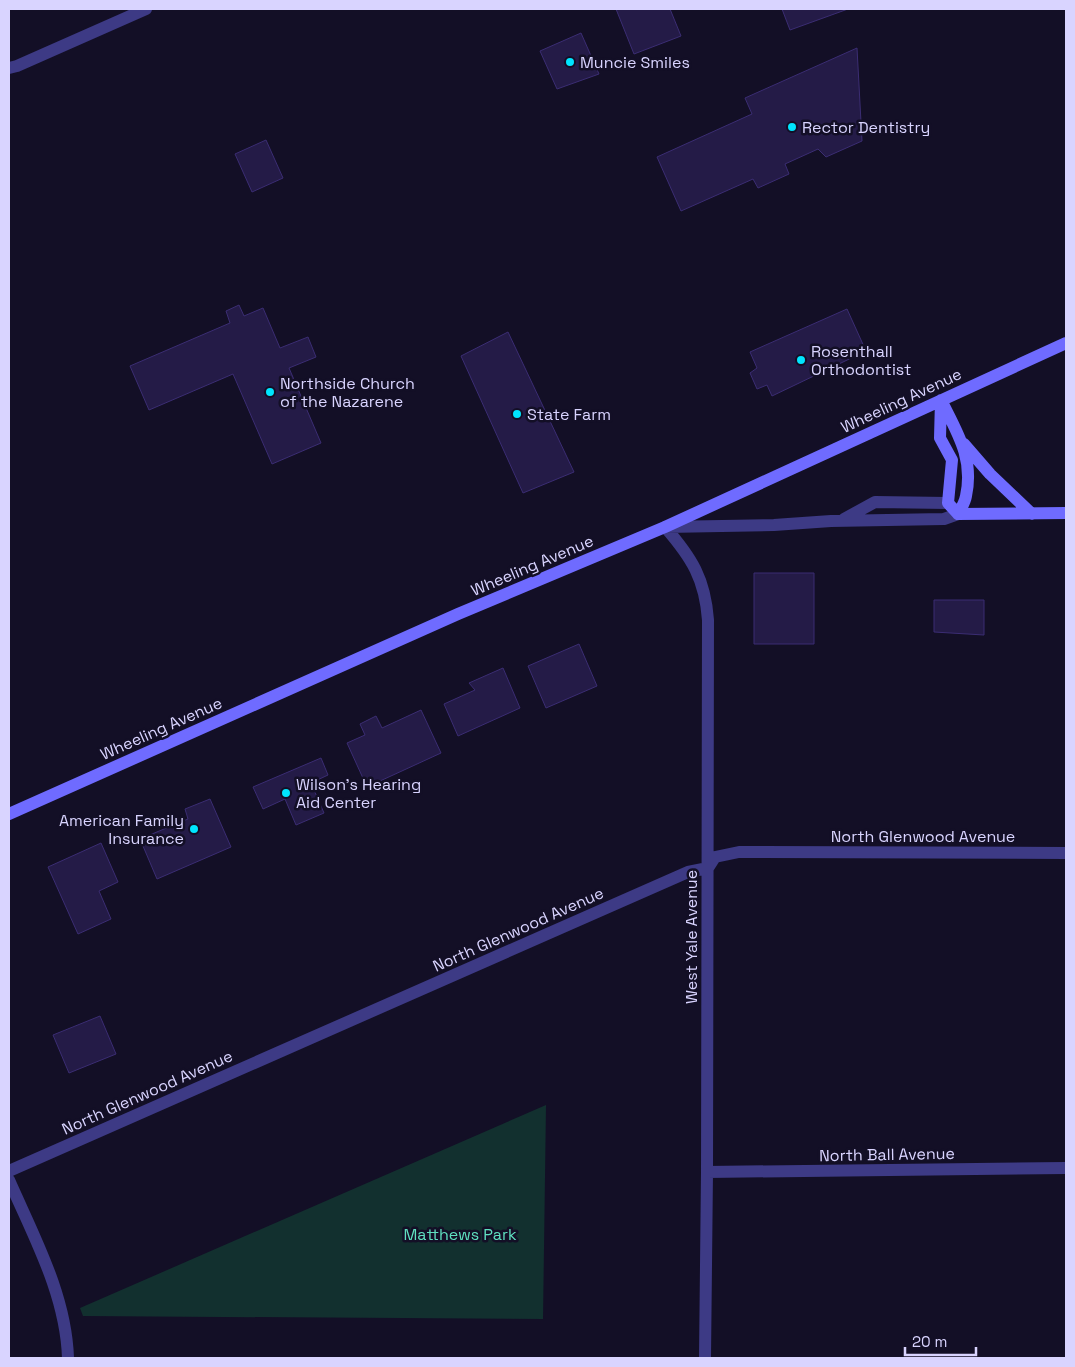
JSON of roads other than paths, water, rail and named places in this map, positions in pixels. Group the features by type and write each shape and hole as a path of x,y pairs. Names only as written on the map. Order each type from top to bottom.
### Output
{"main road":[{"name":"Wheeling Avenue","path":"9,814 458,614 665,527 1066,343"},
{"path":"941,400 962,441 968,462 966,497 958,514"},
{"path":"941,400 940,438 952,460 948,502 958,514"},
{"path":"962,441 990,474 1032,514"},
{"path":"958,514 1066,513"}],"street":[{"path":"9,68 18,66 146,9"},
{"path":"842,521 875,502 948,502"},
{"path":"665,527 774,525 842,521 944,520 958,514"},
{"name":"West Yale Avenue","path":"665,527 694,564 707,600 708,868 705,1358"},
{"name":"North Glenwood Avenue","path":"9,1171 688,872 708,868 715,857 739,852 1066,853"},
{"name":"North Ball Avenue","path":"707,1172 1066,1168"},
{"path":"9,1180 56,1292 68,1340 68,1358"}],"place":[{"name":"Muncie Smiles","path":"570,62"},
{"name":"Rector Dentistry","path":"792,127"},
{"name":"Rosenthall Orthodontist","path":"801,360"},
{"name":"Northside Church of the Nazarene","path":"270,392"},
{"name":"State Farm","path":"517,414"},
{"name":"Wilson's Hearing Aid Center","path":"286,793"},
{"name":"American Family Insurance","path":"194,829"}],"park label":[{"name":"Matthews Park","path":"460,1234"}]}
